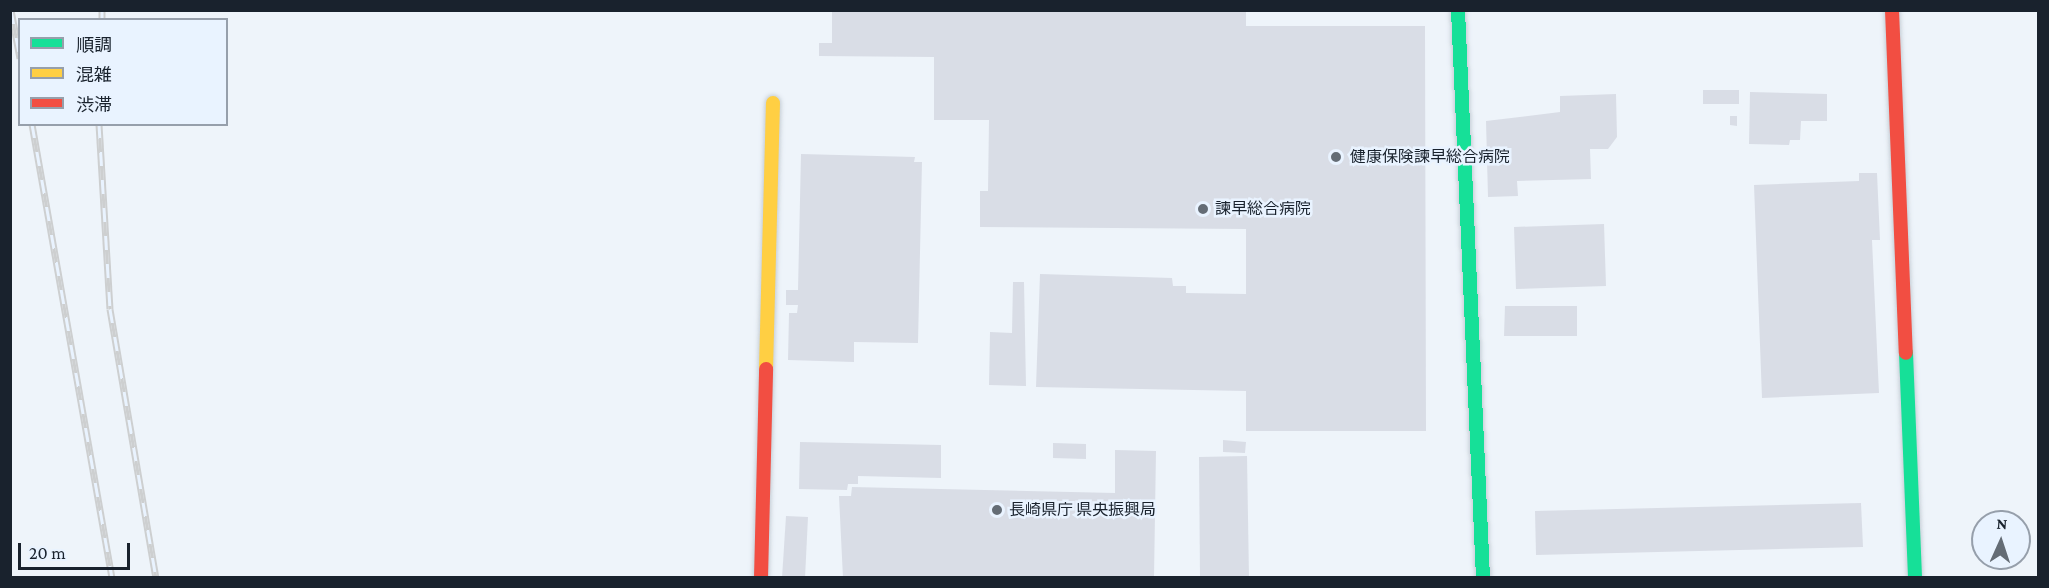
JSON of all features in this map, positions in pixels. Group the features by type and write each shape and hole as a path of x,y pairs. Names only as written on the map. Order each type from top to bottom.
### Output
{"street":[{"path":"1458,10 1483,578"},
{"path":"1892,10 1915,578"},
{"path":"761,578 773,103"}],"building":[{"name":"諫早総合病院","path":"832,10 1246,10 1246,26 1425,26 1426,431 1246,431 1246,391 1036,387 1040,274 1172,278 1173,286 1186,286 1186,293 1246,294 1246,229 980,227 980,191 988,191 989,120 934,120 934,57 819,56 819,43 832,43"},
{"path":"1703,90 1739,90 1739,104 1703,104"},
{"path":"1750,92 1827,94 1827,121 1801,121 1800,140 1790,140 1789,145 1749,144"},
{"path":"1616,94 1617,137 1608,149 1590,149 1591,179 1517,181 1518,196 1488,197 1486,121 1560,112 1560,96"},
{"path":"1730,116 1737,116 1737,126 1730,125"},
{"path":"801,154 915,157 914,162 922,162 918,343 854,342 854,362 788,360 789,313 797,313 798,305 786,305 786,290 798,290"},
{"path":"1859,173 1877,173 1880,240 1872,240 1879,393 1762,398 1754,185 1859,181"},
{"path":"1604,224 1606,286 1516,289 1514,227"},
{"path":"1013,282 1024,282 1026,386 989,385 990,332 1012,333"},
{"path":"1505,306 1577,306 1577,336 1504,336"},
{"path":"1223,440 1246,442 1245,453 1223,452"},
{"path":"800,442 941,445 941,478 858,476 858,484 848,484 847,490 799,489"},
{"path":"1053,443 1086,444 1086,459 1053,458"},
{"name":"長崎県庁 県央振興局","path":"1115,450 1156,451 1154,578 843,578 839,496 851,496 852,487 1115,493"},
{"path":"1247,456 1249,578 1200,578 1199,457"},
{"path":"1861,503 1863,547 1536,555 1535,511"},
{"path":"786,516 808,517 805,578 782,578"}],"railway":[{"path":"11,10 18,47"},
{"path":"102,10 102,18"},
{"path":"32,126 112,578"},
{"path":"99,126 110,309 156,578"}],"traffic: fast":[{"path":"1458,10 1483,578"},
{"path":"1906,353 1915,578"}],"traffic: slow":[{"path":"766,369 773,103"}],"traffic: jam":[{"path":"1892,10 1906,353"},
{"path":"761,578 766,369"}],"place":[{"name":"健康保険諫早総合病院","path":"1336,157"},
{"name":"諫早総合病院","path":"1203,209"},
{"name":"長崎県庁 県央振興局","path":"997,510"}]}
